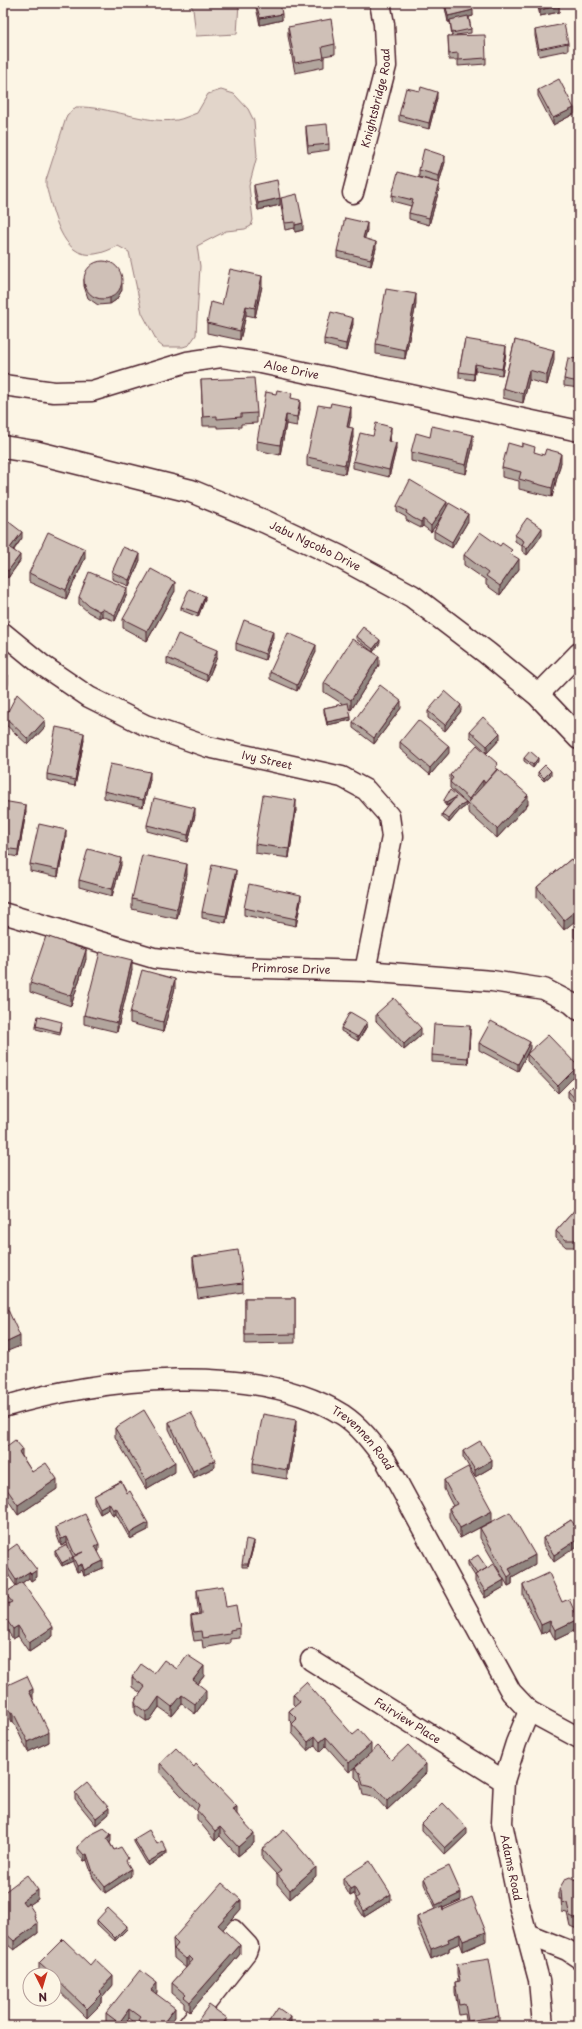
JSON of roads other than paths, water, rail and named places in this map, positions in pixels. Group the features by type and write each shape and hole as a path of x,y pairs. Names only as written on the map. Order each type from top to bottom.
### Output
{"main road":[{"name":"Jabu Ngcobo Drive","path":"3,447 42,454 191,491 266,522 338,556 412,596 487,653 538,695 579,738"}],"street":[{"name":"Knightsbridge Road","path":"354,193 386,66 384,24 380,3"},
{"name":"Aloe Drive","path":"3,385 54,392 92,391 187,362 221,357 261,363 579,431"},
{"name":"Ivy Street","path":"3,633 42,665 89,698 145,725 208,747 342,777 366,790 389,816 392,837 365,972"},
{"path":"538,695 579,653"},
{"name":"Primrose Drive","path":"3,913 154,958 232,967 365,972 492,981 544,989 571,1003 579,1010"},
{"name":"Trevennen Road","path":"3,1406 42,1395 98,1386 178,1379 250,1384 288,1391 318,1402 343,1415 364,1433 386,1461 511,1692 529,1711 579,1738"},
{"name":"Fairview Place","path":"311,1660 504,1781"},
{"name":"Adams Road","path":"529,1711 516,1743 504,1781 502,1823 539,1980 543,2026"},
{"path":"188,2026 246,1952 248,1946 246,1942 233,1930"},
{"path":"527,1934 567,1950 579,1958"}]}
